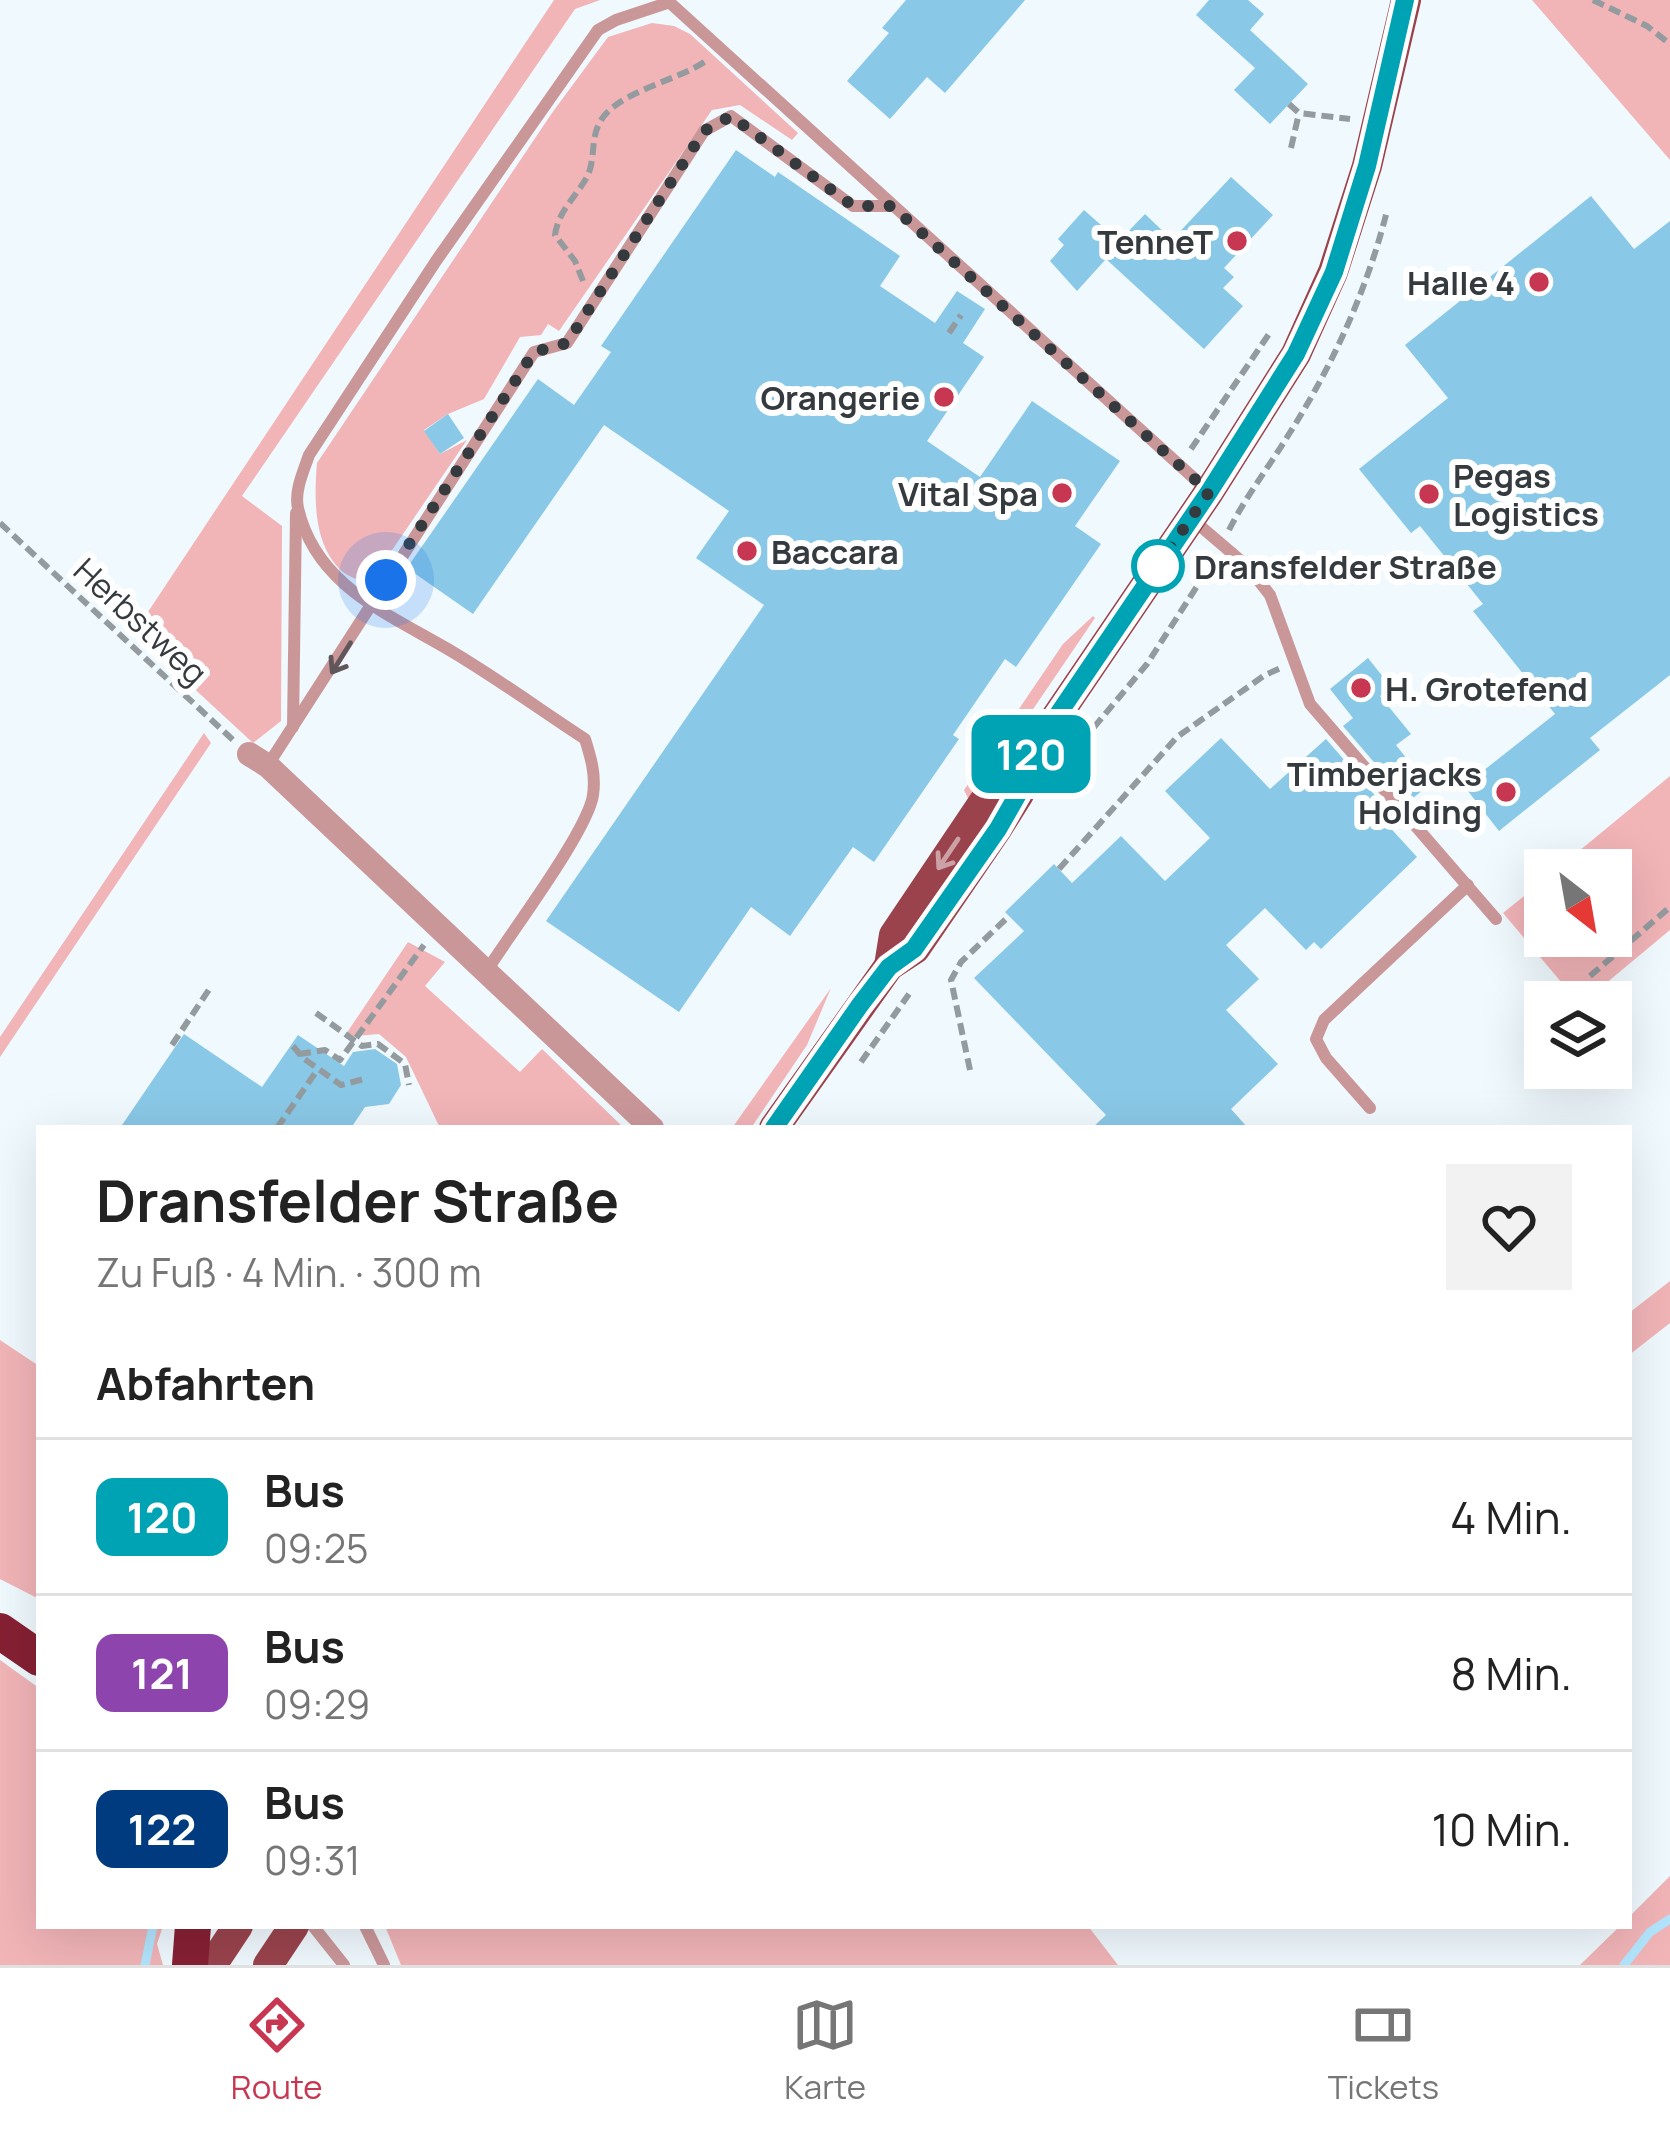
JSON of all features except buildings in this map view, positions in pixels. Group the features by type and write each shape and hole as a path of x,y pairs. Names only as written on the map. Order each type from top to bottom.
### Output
{"highway":[{"path":"0,1609 36,1630"},
{"path":"0,1631 36,1656"},
{"path":"190,1965 193,1929"}],"main road":[{"path":"776,1125 889,967 914,949 998,829 1018,794 1029,757 1209,492 1296,354 1334,272 1406,0"},
{"path":"212,1965 236,1929"},
{"path":"268,1965 292,1929"}],"street":[{"path":"258,760 649,1125"}],"lane":[{"path":"293,728 297,505 309,454 436,261 598,30 668,1 1209,492"},
{"path":"258,760 293,728 534,352 567,343 704,131 731,116 853,206 892,206"},
{"path":"297,505 335,577 372,608 449,650 585,739 593,765 593,798 579,830 485,974"},
{"path":"1191,518 1247,566 1270,595 1310,704 1496,919"},
{"path":"1370,1108 1326,1058 1316,1039 1324,1020 1468,885"},
{"path":"315,1929 344,1965"},
{"path":"366,1929 383,1965"}],"path":[{"path":"1593,0 1648,26 1670,44"},
{"path":"584,283 575,261 555,235 557,221 588,175 601,118 622,100 688,73"},
{"path":"1289,104 1299,113 1377,122"},
{"path":"1291,148 1299,113"},
{"path":"949,333 961,315"},
{"path":"1178,464 1274,328"},
{"name":"Herbstweg","path":"0,524 258,760"},
{"path":"1059,869 1177,737 1265,675 1295,662"},
{"path":"1589,976 1670,907"},
{"path":"970,1070 951,980 961,962 1010,916"},
{"path":"299,1054 325,1050 340,1060 436,928"},
{"path":"172,1045 210,988"},
{"path":"316,1013 362,1046 377,1044 405,1064 409,1085"},
{"path":"293,1046 341,1085 364,1079"},
{"path":"280,1125 318,1069"}],"shaded area":[{"path":"554,0 600,0 575,9 242,496 282,526 281,721 253,743 134,633"},
{"path":"1532,0 1670,0 1670,160"},
{"path":"652,23 690,34 798,133 792,140 740,105 712,110 559,331 548,324 541,335 520,337 484,399 424,430 440,454 467,440 369,584 349,576 333,561 321,535 317,463 608,37"},
{"path":"1093,616 970,802 964,790 1063,644"},
{"path":"204,733 211,743 0,1057 0,1037"},
{"path":"1670,776 1670,930 1609,981 1560,981 1540,957 1632,957 1632,849 1581,849"},
{"path":"1524,896 1524,938 1503,913"},
{"path":"408,942 445,962 425,986 520,1072 542,1049 621,1125 439,1125 406,1057 379,1034 344,1037"},
{"path":"831,988 807,1045 753,1125 734,1125"},
{"path":"1670,1281 1670,1323 1632,1353 1632,1311"},
{"path":"0,1340 36,1364 36,1597 0,1579"},
{"path":"0,1660 36,1686 36,1929 162,1929 157,1944 163,1965 0,1965"},
{"path":"1670,1876 1670,1965 1580,1965 1617,1929 1632,1929 1632,1914"},
{"path":"386,1929 1090,1929 1118,1965 401,1965"}],"waterway":[{"path":"1624,1965 1650,1932 1670,1919"},
{"path":"145,1965 152,1929"}],"bus line":[{"name":"120","path":"776,1125 860,1005 889,967 914,949 998,829 1018,794 1029,757 1209,492 1296,354 1334,272 1367,166 1405,0"}],"place":[{"name":"TenneT","path":"1237,241"},
{"name":"Halle 4","path":"1539,282"},
{"name":"Orangerie","path":"944,397"},
{"name":"Vital Spa","path":"1062,493"},
{"name":"Pegas Logistics","path":"1429,494"},
{"name":"Baccara","path":"747,551"},
{"name":"Dransfelder Straße","path":"1158,566"},
{"name":"H. Grotefend","path":"1361,688"},
{"name":"Timberjacks Holding","path":"1506,792"}],"route":[{"path":"386,580 534,352 567,343 704,131 731,116 853,206 892,206 1209,492 1158,566"}]}
